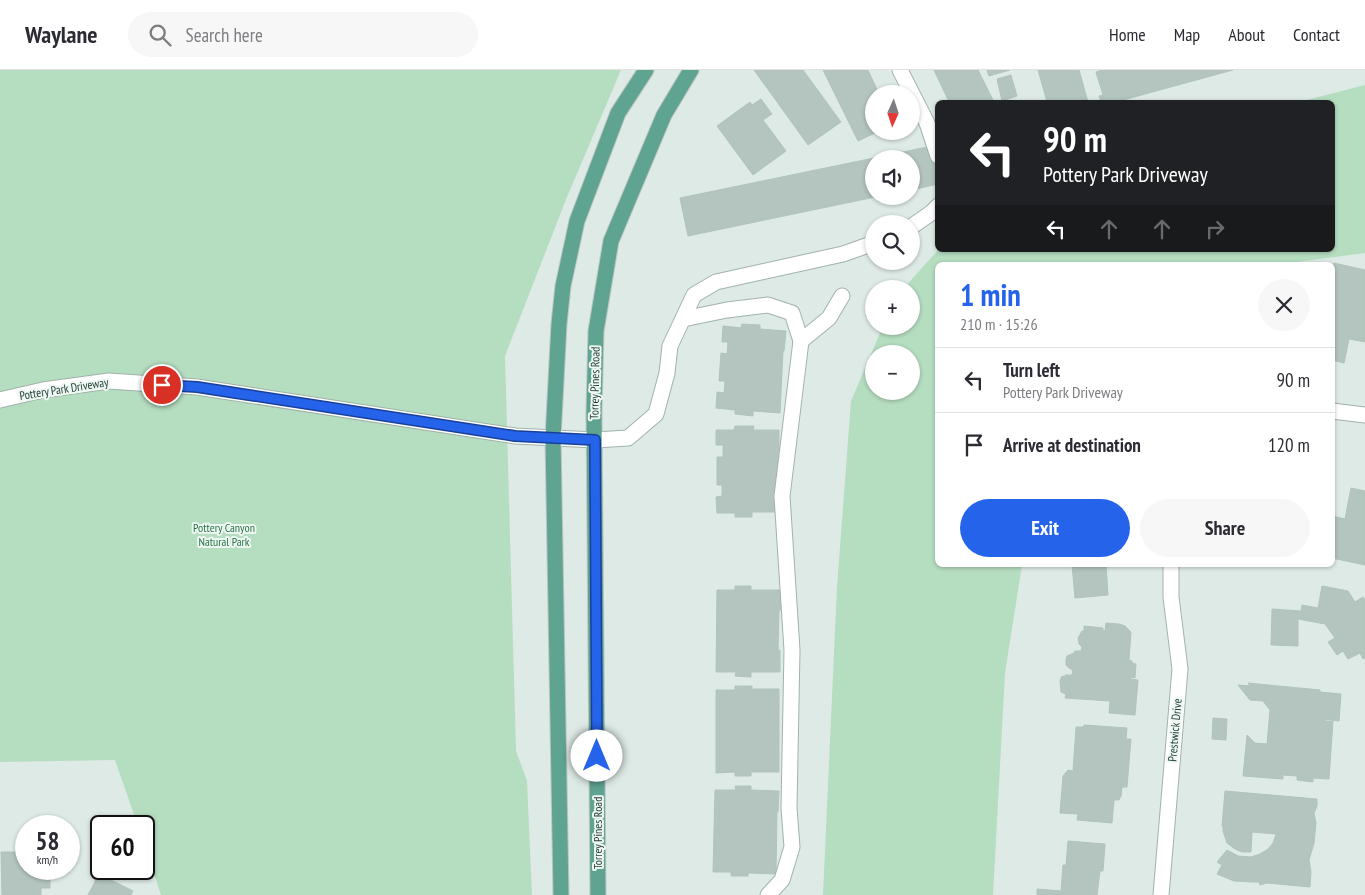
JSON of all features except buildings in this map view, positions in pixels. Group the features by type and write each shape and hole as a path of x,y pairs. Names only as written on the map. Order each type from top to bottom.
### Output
{"main road":[{"path":"560,895 553,438 559,324 563,286 577,221 618,113 646,70"},
{"name":"Torrey Pines Road","path":"598,895 594,412 596,331 611,241 664,115 691,70"}],"street":[{"path":"900,70 927,123 935,147"},
{"path":"920,221 935,209"},
{"name":"Pottery Park Driveway","path":"0,400 43,390 109,381 197,387 515,436 595,440 628,438 656,414 667,373 670,346 694,295 716,282 843,254 865,247"},
{"path":"801,341 829,318 842,296"},
{"path":"683,319 727,310 768,305 792,313 801,341 782,496 792,650 789,808 792,847 782,880 768,895"},
{"path":"1335,411 1365,415"},
{"name":"Prestwick Drive","path":"1161,895 1180,669 1171,597 1172,567"}],"green space":[{"name":"Pottery Canyon Natural Park","path":"0,70 621,70 567,197 505,356 516,751 527,781 532,895 161,895 155,877 155,815 134,815 115,760 0,762"},
{"path":"1365,85 1365,253 1296,262 935,262 935,567 1022,567 1005,673 993,895 823,895 837,587 851,401 865,368 865,400 920,400 920,345 875,345 879,335 920,335 920,280 911,280 936,252 1335,252 1335,100 1307,100"}],"route":[{"path":"162,385 197,387 515,436 595,440 597,756"}]}
